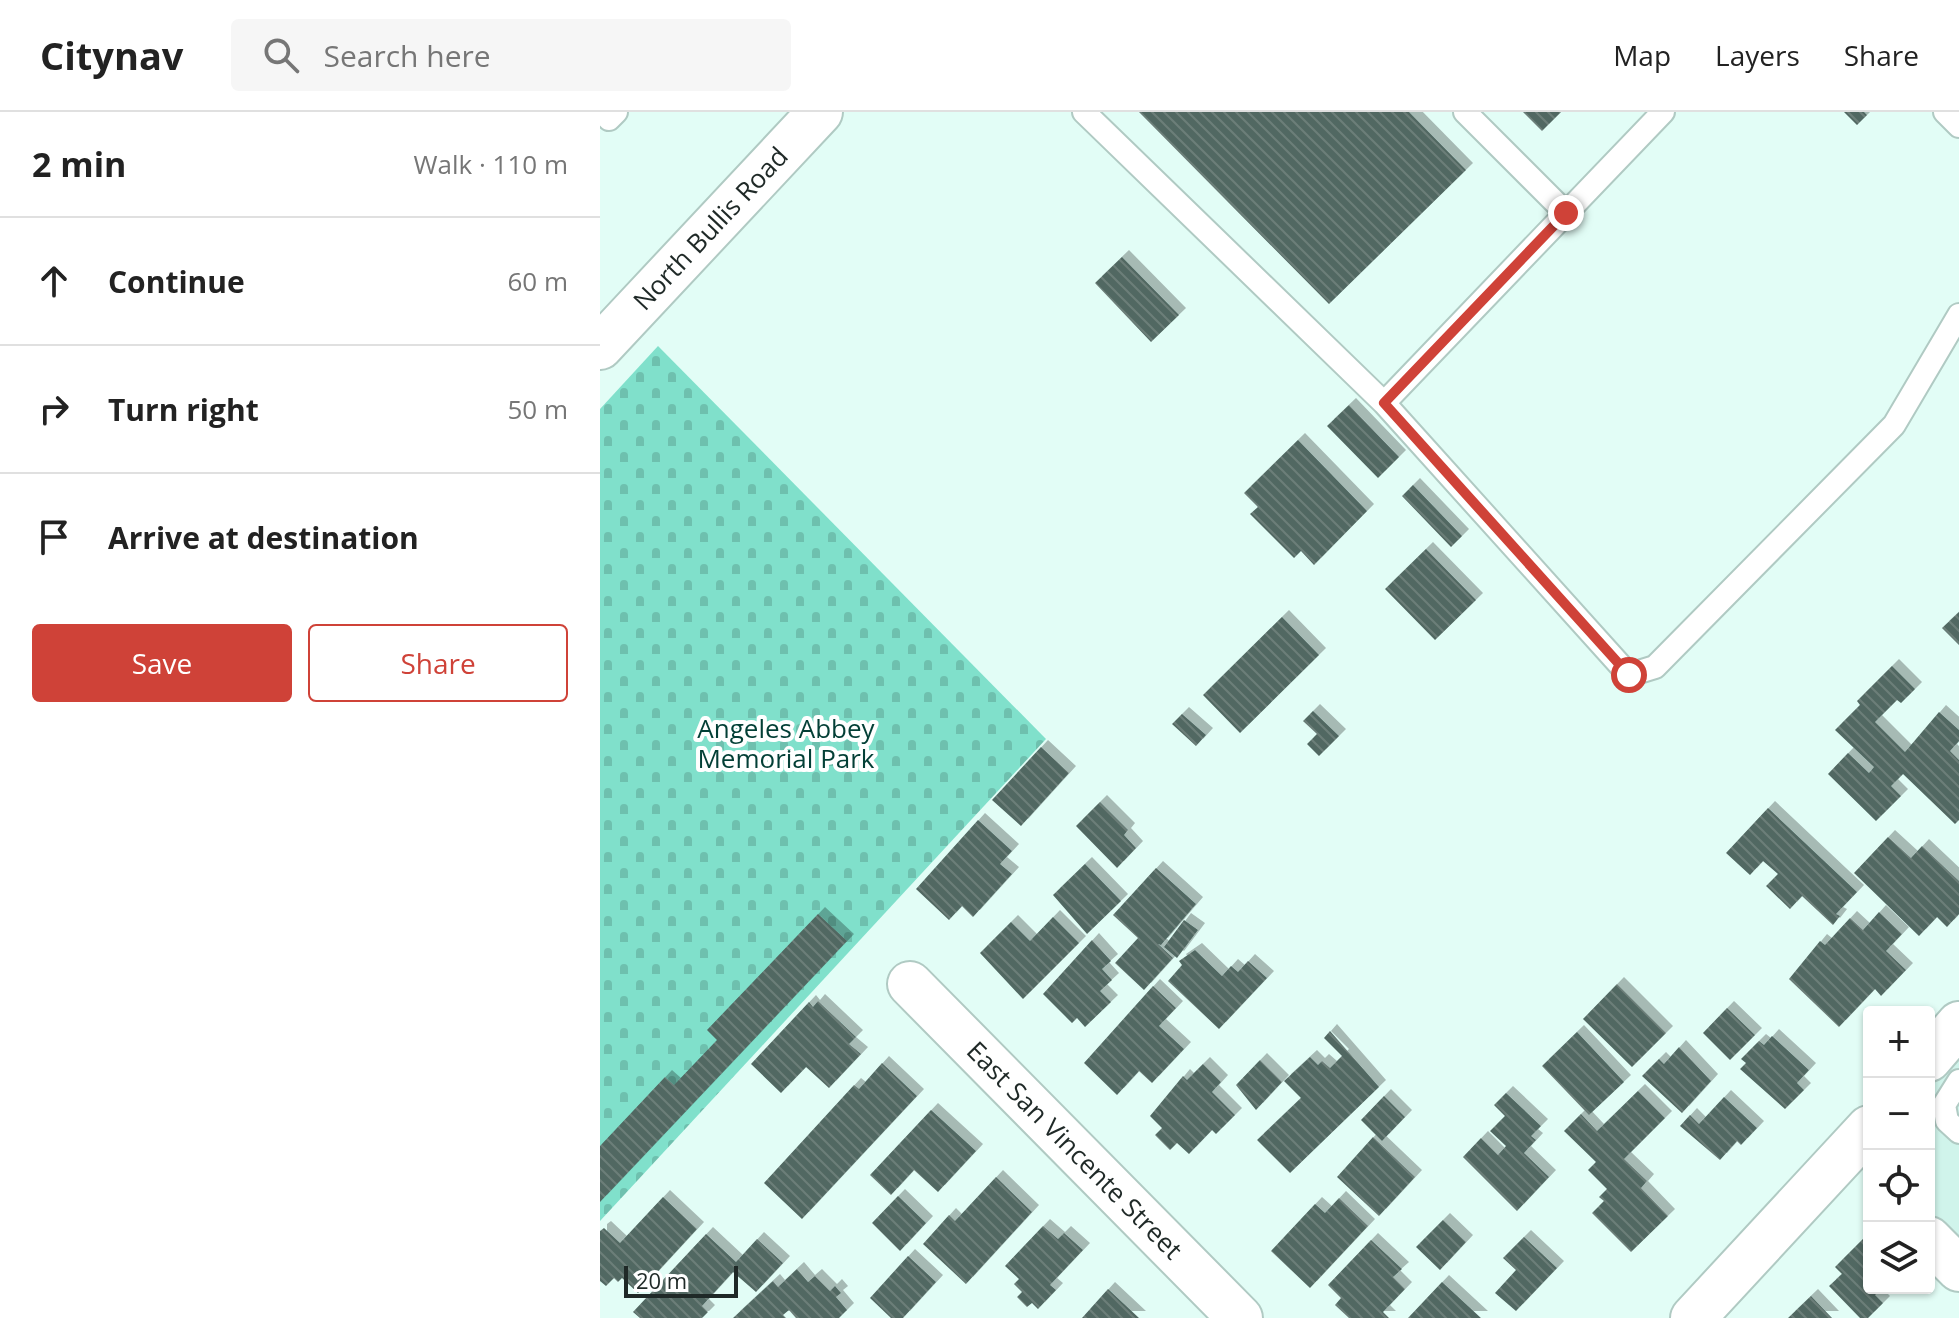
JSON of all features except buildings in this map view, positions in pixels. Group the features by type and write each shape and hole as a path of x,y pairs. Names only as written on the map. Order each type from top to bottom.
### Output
{"street":[{"name":"North Bullis Road","path":"602,341 820,112"},
{"name":"East San Vincente Street","path":"910,984 1240,1318"},
{"path":"1935,1052 1959,1024"},
{"path":"1693,1318 1861,1154"},
{"path":"1935,1245 1959,1269"}],"lane":[{"path":"602,112 609,119 616,112"},
{"path":"1084,112 1384,403 1629,675 1655,667 1894,425 1959,315"},
{"path":"1465,112 1566,213"},
{"path":"1384,403 1663,112"},
{"path":"1945,112 1959,126"},
{"path":"1959,1081 1944,1105 1947,1121 1959,1132"}],"shaded area":[{"path":"1959,1024 1959,1269 1935,1245 1935,1052"}],"green space":[{"name":"Angeles Abbey Memorial Park","path":"658,346 1046,739 600,1221 600,409"}],"route":[{"path":"1566,213 1384,403 1629,675"}]}
